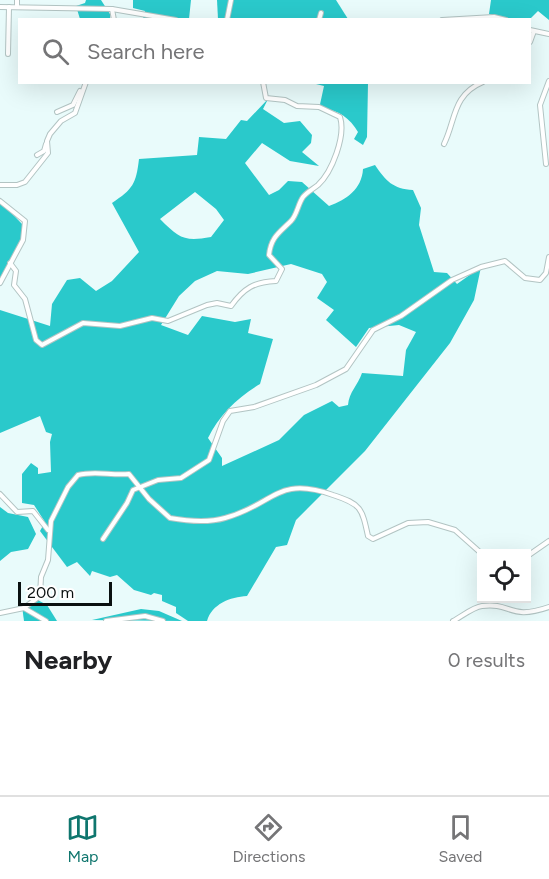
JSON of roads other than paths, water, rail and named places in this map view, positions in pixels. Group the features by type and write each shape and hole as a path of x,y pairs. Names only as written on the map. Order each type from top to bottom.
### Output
{"street":[{"path":"17,0 17,6"},
{"path":"227,18 231,0"},
{"path":"0,7 112,9 164,18"},
{"path":"8,54 9,7"},
{"path":"112,9 114,18"},
{"path":"319,18 321,13"},
{"path":"477,18 498,18"},
{"path":"532,31 548,35"},
{"path":"546,164 540,105 549,81"},
{"path":"57,112 73,105 84,84"},
{"path":"37,154 44,151 57,125 75,113 85,84"},
{"path":"10,263 16,271 14,285 25,299 36,340 42,345 83,323 120,326 152,318 168,321 207,305 217,303 231,306 240,293 251,285 276,281 282,269 269,255 272,242 277,232 292,220 304,195 319,185 328,171 343,126 340,117 327,110 266,98 263,84"},
{"path":"444,144 450,122 461,100 469,90 480,84"},
{"path":"0,185 17,185 25,182 48,153 47,141"},
{"path":"0,201 25,222 23,240 0,283"},
{"path":"103,539 128,503 133,490 158,480 181,478 209,460 223,421 230,411 254,407 316,385 346,369 373,330 401,316 452,280 481,267 505,261 525,278 540,280 546,273 549,257"},
{"path":"0,613 24,608 40,596 41,577 48,560 48,530 56,510 78,475 93,471 113,476 129,474 142,487 149,500 170,518 195,520 226,518 289,489 309,487 356,504 363,516 368,536 372,539 408,523 428,522 454,530 477,550"},
{"path":"0,494 16,512 33,511 48,530"},
{"path":"531,554 549,541"},
{"path":"453,621 481,606 497,608 517,617 538,613 549,607"},
{"path":"24,608 46,621"},
{"path":"106,621 145,616 163,621"}]}
